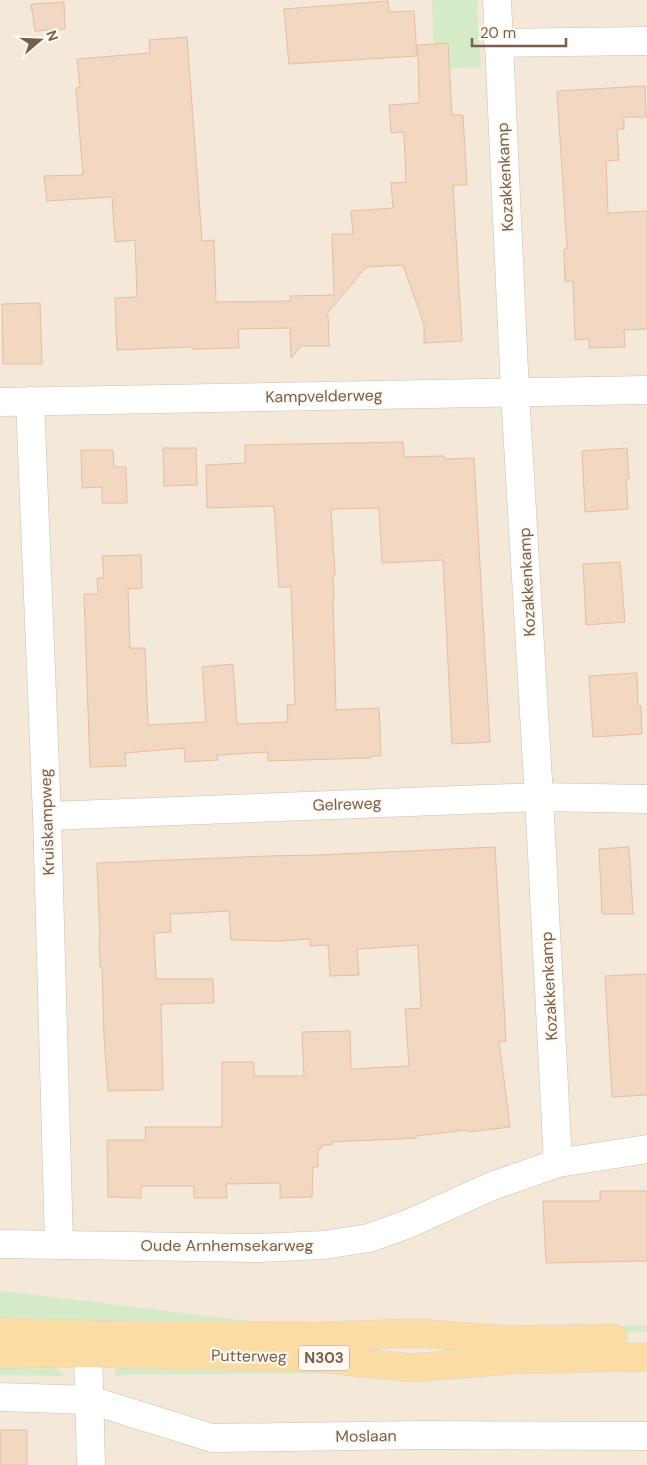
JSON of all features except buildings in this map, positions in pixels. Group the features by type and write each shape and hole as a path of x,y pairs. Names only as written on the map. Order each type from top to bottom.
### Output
{"main road":[{"name":"Putterweg","path":"0,1332 320,1336 417,1333 510,1340 647,1338"},
{"name":"Putterweg","path":"0,1354 88,1353 318,1358 412,1368 508,1360 647,1357"}],"street":[{"name":"Kozakkenkamp","path":"497,0 515,393 558,1163"},
{"path":"498,43 647,41"},
{"name":"Kampvelderweg","path":"0,402 647,390"},
{"name":"Kruiskampweg","path":"30,401 47,816 59,1244"},
{"name":"Gelreweg","path":"47,816 539,797 647,798"},
{"name":"Oude Arnhemsekarweg","path":"0,1244 258,1248 324,1245 369,1238 408,1224 492,1186 558,1163 647,1149"},
{"path":"88,1353 91,1465"},
{"name":"Moslaan","path":"0,1397 90,1400 212,1438 424,1435 647,1436"}],"shaded area":[{"path":"0,0 647,0 647,1465 0,1465"}],"green space":[{"path":"432,0 477,0 481,67 435,69"},
{"path":"0,1291 19,1293 256,1322 0,1323"},
{"path":"647,1325 647,1332 615,1333 614,1326"},
{"path":"52,1360 64,1376 0,1375 0,1362"},
{"path":"117,1362 353,1373 114,1375"}]}
